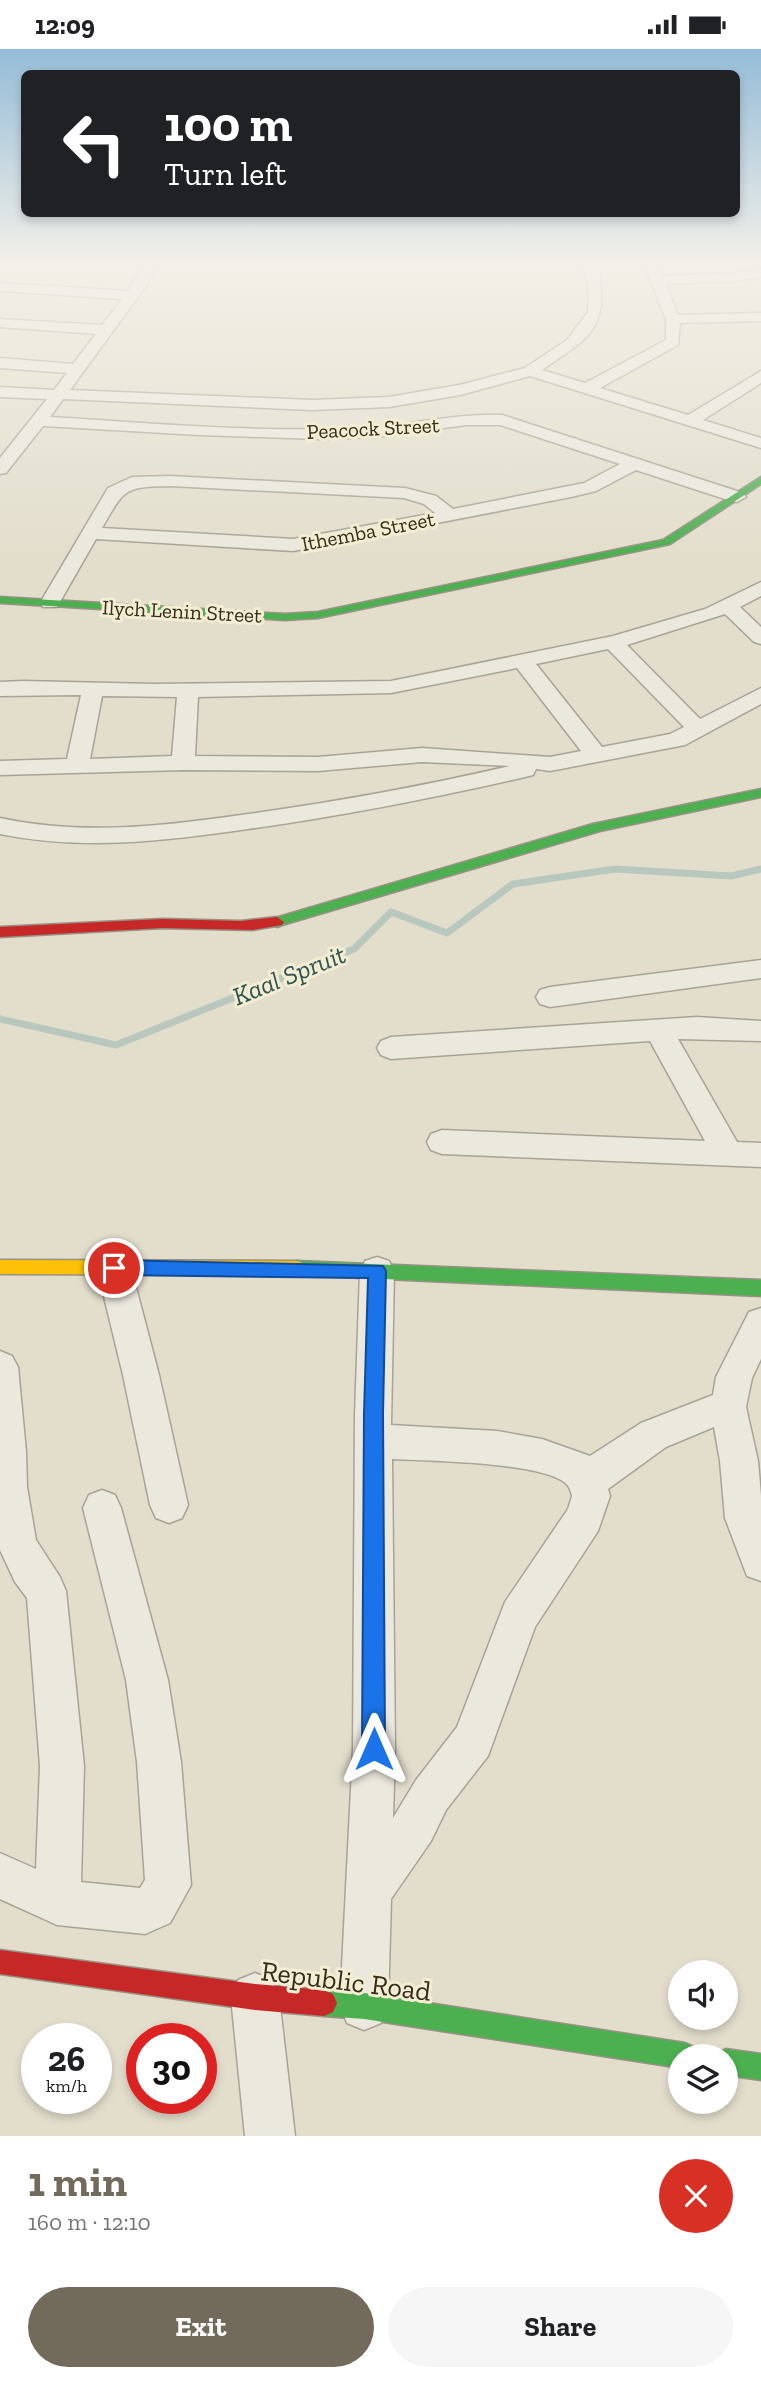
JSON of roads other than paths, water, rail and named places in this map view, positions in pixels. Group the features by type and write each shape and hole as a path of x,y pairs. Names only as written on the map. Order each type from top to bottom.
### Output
{"street":[{"path":"0,469 83,361"},
{"path":"0,392 280,405 353,404 434,395 530,371 544,361"},
{"path":"586,389 639,361"},
{"path":"0,363 77,369"},
{"path":"530,371 761,443"},
{"path":"689,421 761,376"},
{"name":"Peacock Street","path":"39,421 234,432 358,433 494,419 517,423 737,497"},
{"name":"Ithemba Street","path":"92,533 287,545 585,488 636,463"},
{"path":"50,603 116,489 140,480 405,493 430,500 449,515"},
{"name":"Ilych Lenin Street","path":"0,600 285,617 318,615 666,542 761,480"},
{"path":"0,689 391,687 613,642 728,606 761,588"},
{"path":"728,606 761,638"},
{"path":"613,642 698,729"},
{"path":"521,659 597,756"},
{"path":"77,767 93,688"},
{"path":"183,764 188,690"},
{"path":"0,826 73,838 175,832 314,812 671,741 761,695"},
{"path":"0,768 318,764 437,755 550,764"},
{"path":"0,932 39,933 186,923 220,927 258,926 302,916 513,850 598,827 761,793"},
{"path":"550,997 761,969"},
{"path":"624,989 654,1031 728,1153"},
{"path":"391,1048 697,1027 761,1031"},
{"path":"442,1142 761,1155"},
{"path":"114,1268 141,1375 169,1505"},
{"path":"1,1274 114,1268 377,1271 761,1288"},
{"path":"364,2006 374,1749 373,1441 377,1271"},
{"path":"761,1323 734,1377 728,1407 739,1461 744,1518 761,1562"},
{"path":"0,1367 8,1452 8,1487 14,1529 24,1561 46,1591 51,1637 62,1766 57,1902"},
{"path":"588,1482 613,1460 656,1431 692,1416 728,1407"},
{"path":"368,1894 415,1825 431,1795 473,1741 519,1616 587,1513 591,1496 584,1475 571,1465 542,1456 497,1448 373,1441"},
{"path":"0,1876 57,1902 145,1911 162,1899 168,1885 159,1762 147,1680 102,1508"},
{"name":"Republic Road","path":"0,1962 255,1997 364,2006 668,2053"},
{"path":"255,1997 270,2136"},
{"path":"738,2064 761,2067"}],"waterway":[{"name":"Kaal Spruit","path":"0,1019 116,1045 354,949 391,912 447,933 513,884 615,869 731,876 761,869"}]}
